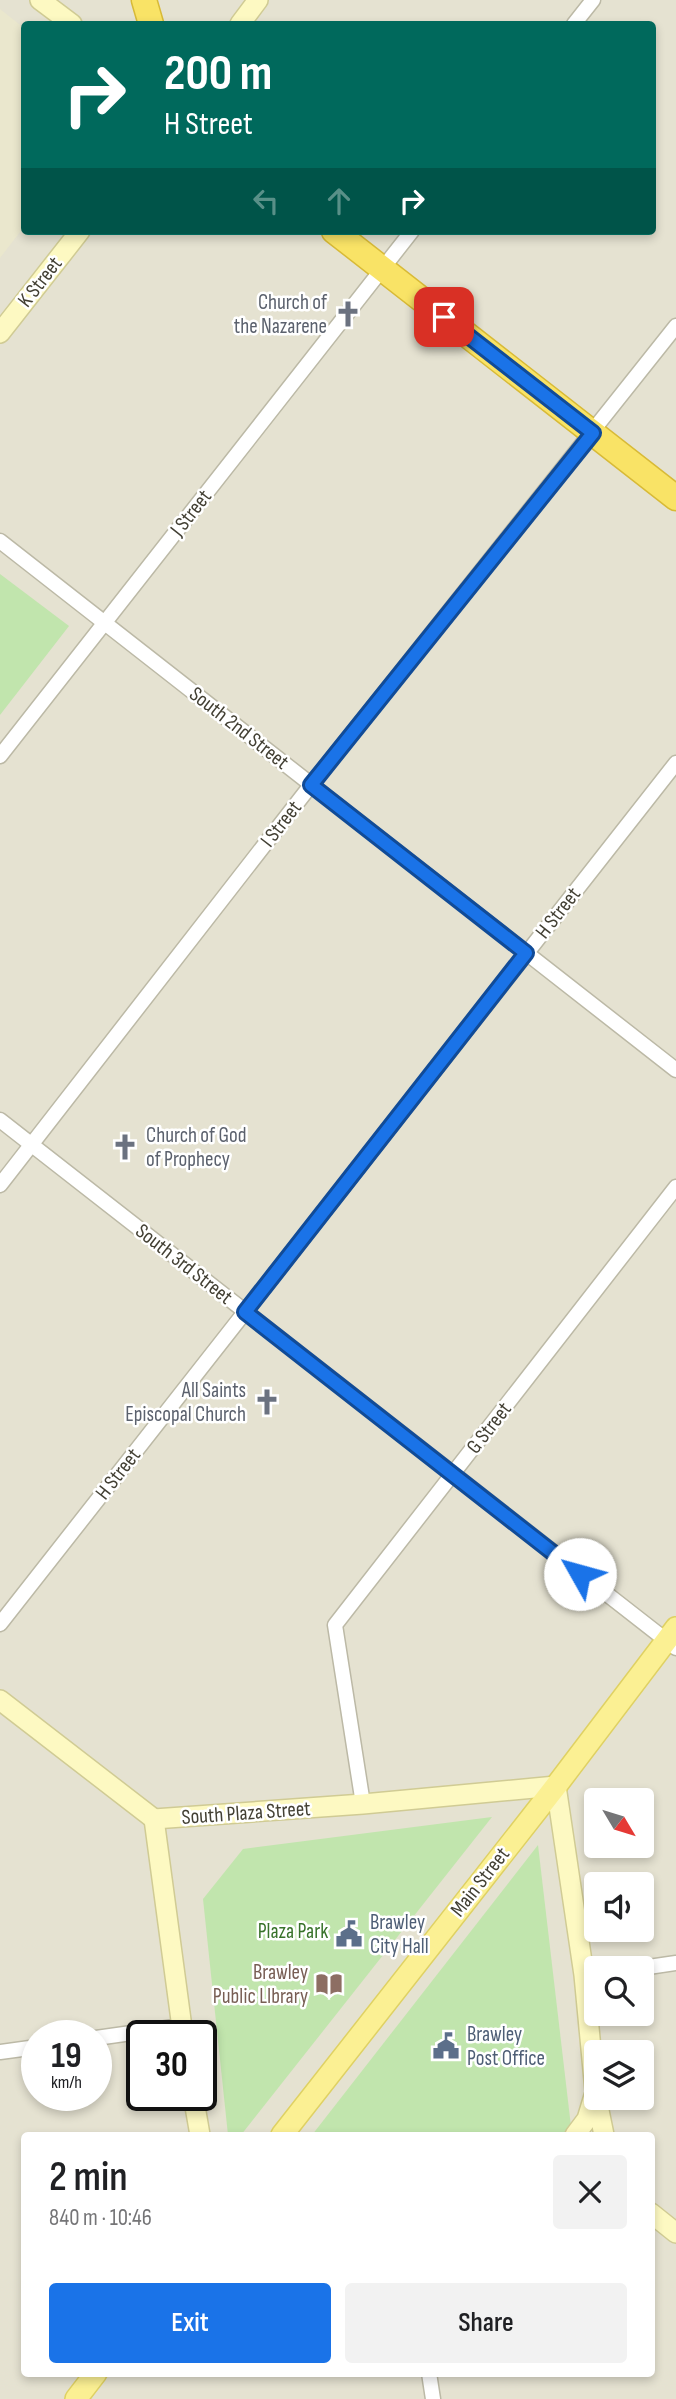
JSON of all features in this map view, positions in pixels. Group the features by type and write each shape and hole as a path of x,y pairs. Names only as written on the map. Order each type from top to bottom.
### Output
{"highway":[{"path":"144,0 150,21"},
{"path":"339,235 676,498"}],"main road":[{"path":"40,0 68,21"},
{"path":"242,21 258,0"},
{"name":"K Street","path":"0,333 77,235"},
{"name":"Main Street","path":"284,2132 673,1639"},
{"path":"0,1700 154,1819"},
{"path":"556,1786 587,1956"},
{"name":"South Plaza Street","path":"181,2020 154,1819 363,1804 556,1786"},
{"path":"577,2132 587,2119 590,2110"},
{"path":"599,2110 603,2132"},
{"path":"196,2111 199,2132"},
{"path":"655,2216 676,2232"},
{"path":"76,2399 93,2377"}],"street":[{"path":"576,21 593,0"},
{"name":"J Street","path":"0,757 409,235"},
{"name":"I Street","path":"0,1185 311,785 676,326"},
{"name":"South 2nd Street","path":"0,541 676,1070"},
{"name":"H Street","path":"0,1624 676,763"},
{"name":"South 3rd Street","path":"0,1120 452,1475 673,1639"},
{"name":"G Street","path":"363,1804 335,1625 676,1187"},
{"path":"654,1966 676,1963"},
{"path":"1,2053 21,2050"},
{"path":"429,2377 430,2396"}],"shaded area":[{"path":"0,0 676,0 676,2399 0,2399"},
{"path":"0,9 21,26 21,231 0,258"}],"green space":[{"path":"0,574 69,626 0,715"},
{"name":"Plaza Park","path":"492,1817 243,2132 228,2132 203,1899 243,1849"},
{"path":"538,1845 572,2132 314,2132"}],"place":[{"name":"Church of the Nazarene","path":"348,314"},
{"name":"Church of God of Prophecy","path":"125,1147"},
{"name":"All Saints Episcopal Church","path":"267,1402"},
{"name":"Brawley City Hall","path":"349,1934"},
{"name":"Brawley Public LIbrary","path":"329,1984"},
{"name":"Brawley Post Office","path":"446,2046"}],"route":[{"path":"444,317 593,433 311,785 526,953 245,1312 580,1574"}]}
